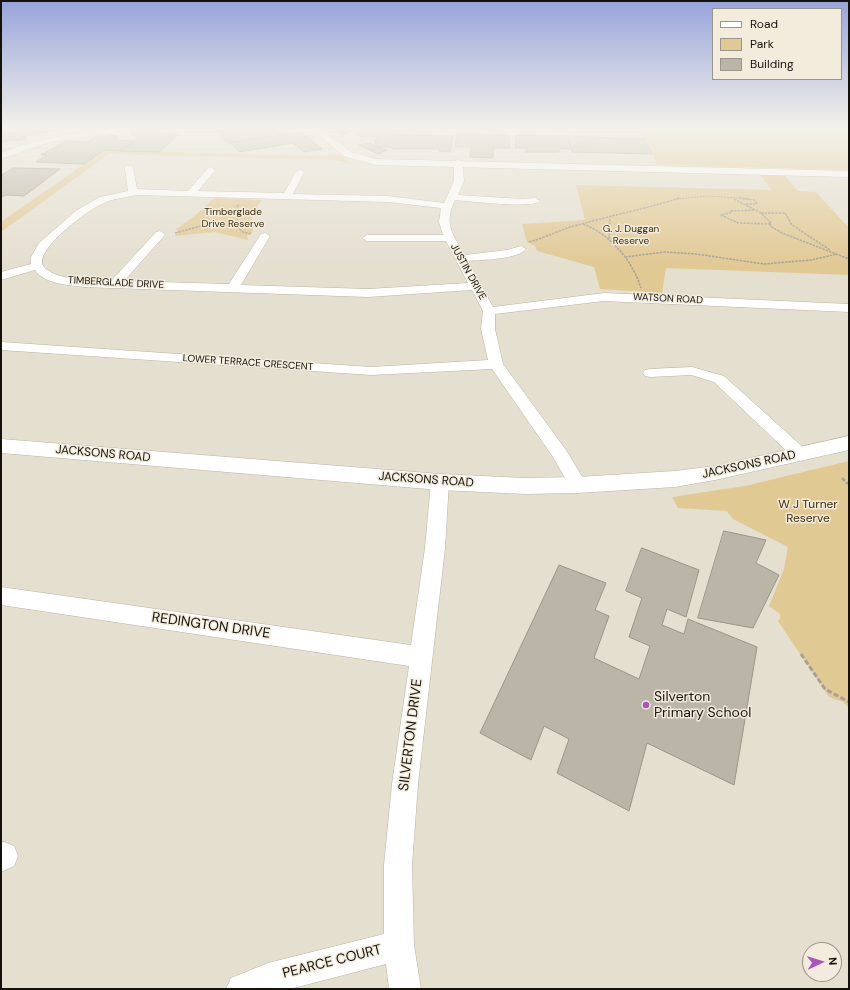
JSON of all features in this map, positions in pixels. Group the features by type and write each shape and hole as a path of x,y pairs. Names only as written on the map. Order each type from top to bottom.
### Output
{"street":[{"path":"130,173 133,193"},
{"path":"191,193 208,173"},
{"path":"287,196 299,173"},
{"name":"JUSTIN DRIVE","path":"460,173 459,180 449,201 443,222 489,311 488,329 496,364 549,441 569,486"},
{"path":"820,173 849,174"},
{"path":"1,276 37,266 36,258 44,244 88,207 106,199 133,193 191,193 449,201 535,201"},
{"path":"115,284 160,234"},
{"path":"233,288 265,236"},
{"path":"366,238 450,238"},
{"path":"461,259 509,253 524,246"},
{"name":"TIMBERGLADE DRIVE","path":"37,266 49,276 57,279 84,283 368,294 476,286"},
{"name":"WATSON ROAD","path":"489,311 604,297 849,308"},
{"name":"LOWER TERRACE CRESCENT","path":"1,346 371,371 427,370 496,364"},
{"path":"650,374 692,371 719,379 800,454"},
{"name":"JACKSONS ROAD","path":"1,446 440,482 569,486 675,480 849,443"},
{"name":"SILVERTON DRIVE","path":"405,989 399,945 397,908 401,820 435,548 440,482"},
{"name":"REDINGTON DRIVE","path":"1,596 421,657"},
{"name":"PEARCE COURT","path":"242,989 268,979 399,945"}],"path":[{"path":"524,246 566,228 690,196 754,200 757,204 745,204"},
{"path":"732,198 761,213 771,224 770,226 782,233 849,258"},
{"path":"235,225 239,214 237,206 242,202"},
{"path":"756,210 730,211 730,213 721,215 731,222 746,225 771,224"},
{"path":"761,213 785,213 792,225 837,254"},
{"path":"609,239 610,217"},
{"path":"580,224 590,226 609,239 625,257 639,277 642,293"},
{"path":"176,233 201,226 235,225 244,232 252,234"},
{"path":"625,257 665,252 696,254 764,264 811,260 837,254"},
{"path":"842,478 848,484"},
{"path":"801,654 825,689 849,702"}],"green space":[{"path":"71,173 82,173 1,232 1,222"},
{"name":"G. J. Duggan Reserve","path":"760,175 785,176 798,191 816,192 849,228 849,275 666,268 662,293 600,289 594,267 537,251 535,246 527,242 522,224 585,220 576,185 772,190"},
{"name":"Timberglade Drive Reserve","path":"214,198 262,200 251,214 253,232 247,236 248,240 215,232 174,236 178,232 176,229 197,214"},
{"name":"W J Turner Reserve","path":"849,461 849,708 843,702 829,697 778,621 780,619 780,614 769,606 784,569 788,547 733,519 727,511 678,508 672,497 745,486"}],"building":[{"path":"5,173 54,173 24,196 6,195 1,197 1,176"},
{"path":"724,531 766,540 756,563 779,575 753,628 698,618"},
{"path":"642,548 699,570 686,617 667,609 662,625 684,634 688,619 757,647 734,785 647,743 629,811 557,773 569,739 544,726 531,760 480,733 559,565 606,583 595,610 609,616 594,658 639,679 650,646 629,637 642,598 626,591"}],"place":[{"name":"Silverton Primary School","path":"646,705"}]}
